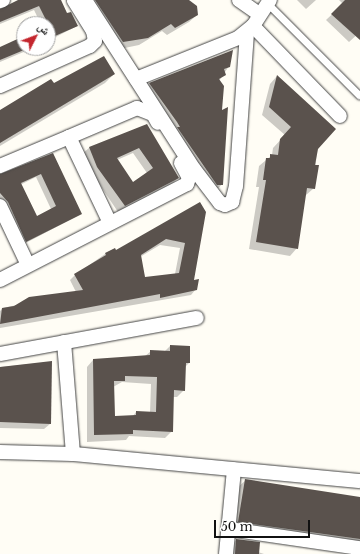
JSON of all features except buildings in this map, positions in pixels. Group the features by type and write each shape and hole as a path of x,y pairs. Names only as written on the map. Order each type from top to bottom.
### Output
{"street":[{"path":"0,86 90,46 95,41 93,31 74,0"},
{"path":"85,0 194,169 220,203 228,205 234,198 236,186 259,15"},
{"path":"239,0 259,15 340,116"},
{"path":"136,78 210,51 259,15"},
{"path":"0,166 137,108 153,114 188,174 187,184 0,280"},
{"path":"69,137 110,223"},
{"path":"0,206 28,265"},
{"path":"0,354 197,318"},
{"path":"64,342 73,454"},
{"path":"0,452 73,454 360,480"},
{"path":"226,554 234,469"},
{"path":"229,529 360,548"}],"lane":[{"path":"259,15 359,95"}]}
